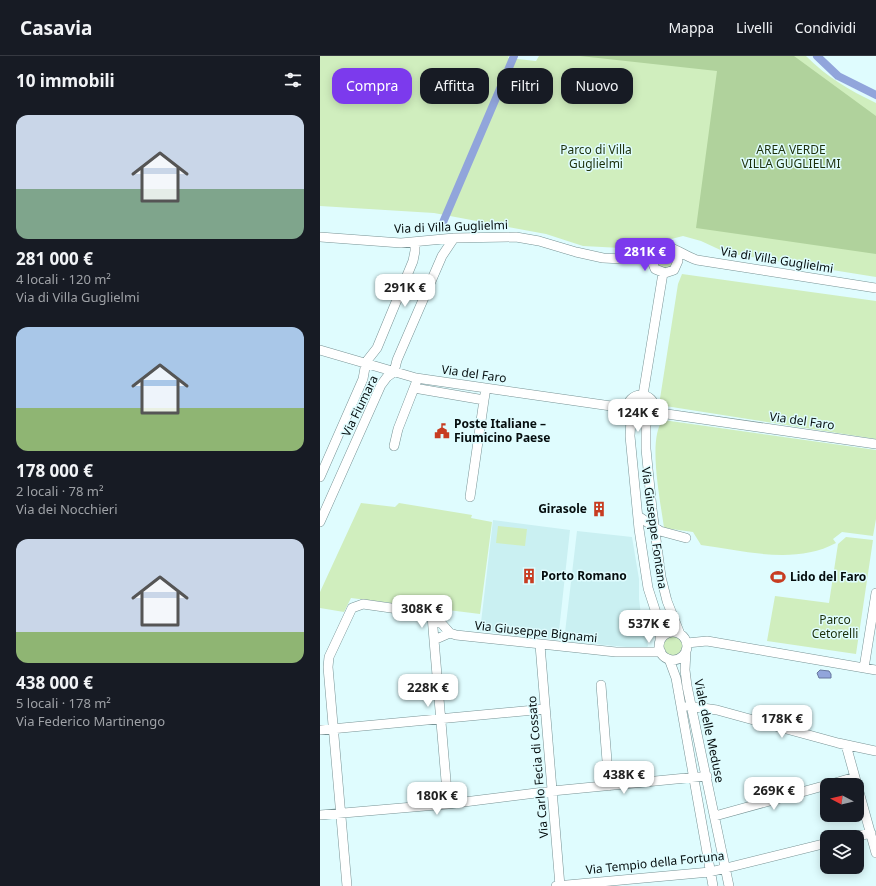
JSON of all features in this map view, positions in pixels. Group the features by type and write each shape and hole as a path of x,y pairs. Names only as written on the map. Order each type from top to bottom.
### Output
{"street":[{"name":"Via di Villa Guglielmi","path":"320,237 415,242 454,238 525,238 603,258 622,259 652,255"},
{"name":"Via Fiumara","path":"320,522 381,385 387,377 394,372 397,360 442,256 454,238"},
{"path":"320,477 363,379 366,362 377,348 413,262 415,242"},
{"path":"666,246 675,250 678,259 677,266 671,272 663,273 654,267 652,255 654,251 660,247 666,246"},
{"name":"Via di Villa Guglielmi","path":"675,250 697,260 876,288"},
{"path":"643,395 663,273"},
{"name":"Via del Faro","path":"320,350 418,378 611,406 629,415"},
{"path":"394,446 398,428 418,378"},
{"path":"414,388 484,400"},
{"path":"470,498 486,388"},
{"path":"636,395 643,395 650,399 653,403 653,415 646,423 636,422 629,415 630,399 636,395"},
{"name":"Via del Faro","path":"653,415 668,414 876,444"},
{"name":"Via Giuseppe Fontana","path":"629,415 638,516 648,584 660,624 660,640"},
{"name":"Via Giuseppe Fontana","path":"646,423 646,449 654,528 664,591 680,634"},
{"path":"638,516 654,528 668,534 686,538"},
{"path":"864,668 876,593"},
{"path":"347,886 328,666 329,657 352,608 363,604 426,613 432,616 450,633 434,640"},
{"path":"432,616 448,804"},
{"path":"686,647 680,634 671,632 663,636 660,640 661,652 668,659 681,657 686,647 701,640 876,670"},
{"name":"Via Giuseppe Bignami","path":"450,633 540,645 623,653 661,652"},
{"name":"Via Carlo Fecia di Cossato","path":"540,645 560,886"},
{"name":"Viale delle Meduse","path":"686,647 685,674 729,886"},
{"name":"Viale delle Meduse","path":"668,659 675,673 713,886"},
{"path":"601,685 609,786"},
{"path":"681,706 692,706 721,711 846,745 876,751"},
{"path":"320,730 545,708"},
{"path":"846,745 855,778"},
{"path":"320,815 448,804 552,791 694,779 707,776"},
{"path":"715,816 820,787"},
{"path":"864,808 876,853"},
{"path":"864,834 871,832"},
{"name":"Via Tempio della Fortuna","path":"556,886 710,872 820,845"}],"shaded area":[{"path":"493,520 570,530 558,640 480,631"},
{"path":"577,531 632,537 639,579 639,599 643,631 648,645 647,649 564,641"}],"green space":[{"name":"Parco di Villa Guglielmi","path":"320,56 509,56 508,58 536,61 539,56 806,56 839,82 876,103 876,277 727,253 701,241 683,236 644,246 621,248 583,246 546,234 434,213 320,206"},
{"name":"AREA VERDE VILLA GUGLIELMI","path":"580,56 794,56 876,116 876,254 696,228 717,71"},
{"path":"667,249 675,255 673,266 662,269 655,263 656,257 659,252"},
{"path":"682,274 876,301 876,439 659,405 678,284"},
{"path":"663,420 876,450 876,519 873,536 842,532 833,539 836,543 820,550 787,555 752,553 701,545 693,532 664,528 655,456 658,429"},
{"path":"361,503 395,507 399,503 472,515 471,518 492,522 480,614 351,598 344,612 320,608 320,592"},
{"path":"498,526 527,529 525,546 496,543"},
{"name":"Parco Cetorelli","path":"846,537 873,540 856,654 767,641 775,596 829,603 838,544"},
{"path":"673,636 680,639 683,646 680,653 673,656 666,653 663,646 666,639"}],"water":[{"path":"820,670 829,671 831,678 819,678 817,673"}],"waterway":[{"path":"441,227 514,56"},
{"path":"817,56 838,76 876,95"}],"place":[{"name":"Poste Italiane – Fiumicino Paese","path":"442,431"},
{"name":"Girasole","path":"599,509"},
{"name":"Porto Romano","path":"529,576"},
{"name":"Lido del Faro","path":"778,577"}]}
